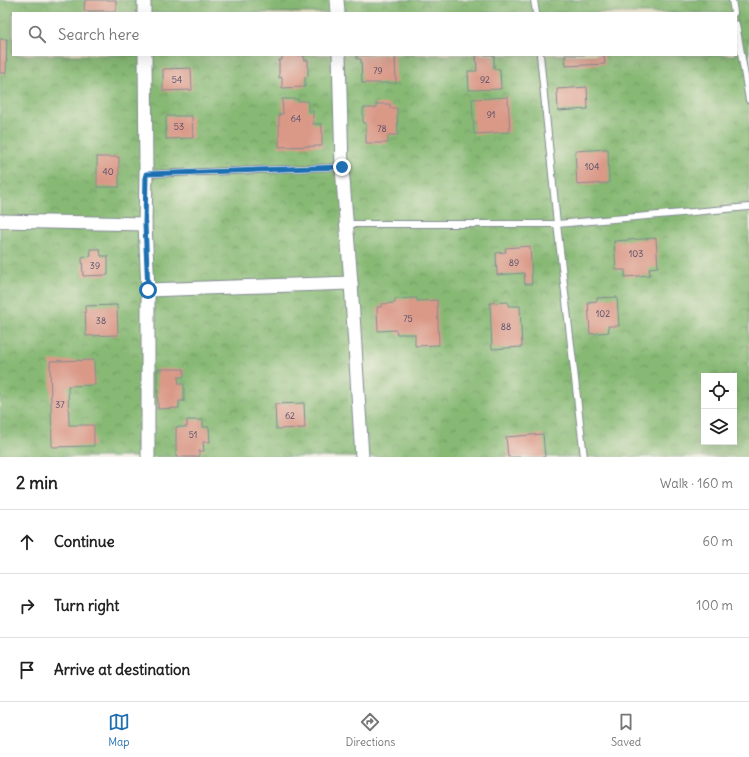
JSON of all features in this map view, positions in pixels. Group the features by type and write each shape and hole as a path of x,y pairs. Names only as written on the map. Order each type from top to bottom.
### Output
{"street":[{"path":"144,0 144,12"},
{"path":"337,0 338,12"},
{"path":"145,56 145,224 148,290 148,457"},
{"path":"339,56 342,167 362,457"},
{"path":"0,221 145,224"},
{"path":"148,290 351,283"}],"lane":[{"path":"534,0 536,12"},
{"path":"732,0 734,12"},
{"path":"737,30 749,100"},
{"path":"540,56 557,224 584,457"},
{"path":"146,174 342,167"},
{"path":"346,224 557,224 749,207"}],"green space":[{"path":"0,0 749,0 749,457 0,457"}],"building":[{"path":"85,0 116,0 116,11 84,11"},
{"path":"0,39 7,39 6,73 0,73"},
{"path":"282,56 304,56 304,60 308,60 308,76 305,77 305,87 282,88 282,77 279,78 279,60 282,60"},
{"path":"357,56 395,56 396,83 362,83 361,59 357,59"},
{"path":"476,56 494,56 494,69 500,69 501,89 469,90 468,71 477,71"},
{"path":"565,56 604,56 605,64 566,66"},
{"path":"191,68 192,90 163,91 163,69"},
{"path":"587,87 588,109 558,111 557,89"},
{"path":"508,97 510,132 474,134 472,99"},
{"path":"282,99 298,99 298,101 308,101 308,111 313,111 313,124 322,124 322,146 279,147 279,114 283,114"},
{"path":"376,104 390,104 390,108 397,108 398,135 388,135 388,143 366,143 366,123 363,123 363,108 376,108"},
{"path":"166,116 192,116 193,138 166,139"},
{"path":"608,149 609,183 577,185 575,151"},
{"path":"97,157 119,157 119,187 97,187"},
{"path":"656,238 658,267 649,268 650,275 625,277 625,270 616,270 614,241"},
{"path":"530,246 532,284 525,284 524,273 497,275 496,253 506,252 505,248"},
{"path":"90,249 100,249 101,256 108,256 108,275 83,276 82,257 91,256"},
{"path":"617,297 619,326 608,326 609,332 590,334 588,302 597,301 597,298"},
{"path":"417,298 417,301 437,300 439,345 415,346 415,334 397,334 396,330 378,331 377,307 381,307 381,304 395,303 395,299"},
{"path":"508,302 508,306 520,306 522,347 492,349 490,303"},
{"path":"117,305 118,335 86,336 85,306"},
{"path":"94,360 95,385 68,386 69,425 94,425 94,446 52,447 50,361"},
{"path":"157,369 184,369 184,377 178,377 179,384 184,384 184,401 179,401 179,408 158,409"},
{"path":"304,403 305,428 276,429 275,404"},
{"path":"187,420 203,420 203,427 209,427 210,442 203,442 204,451 199,451 199,457 176,457 176,427 187,427"},
{"path":"543,434 545,457 508,457 506,437"}],"route":[{"path":"148,290 145,224 146,174 342,167"}]}
